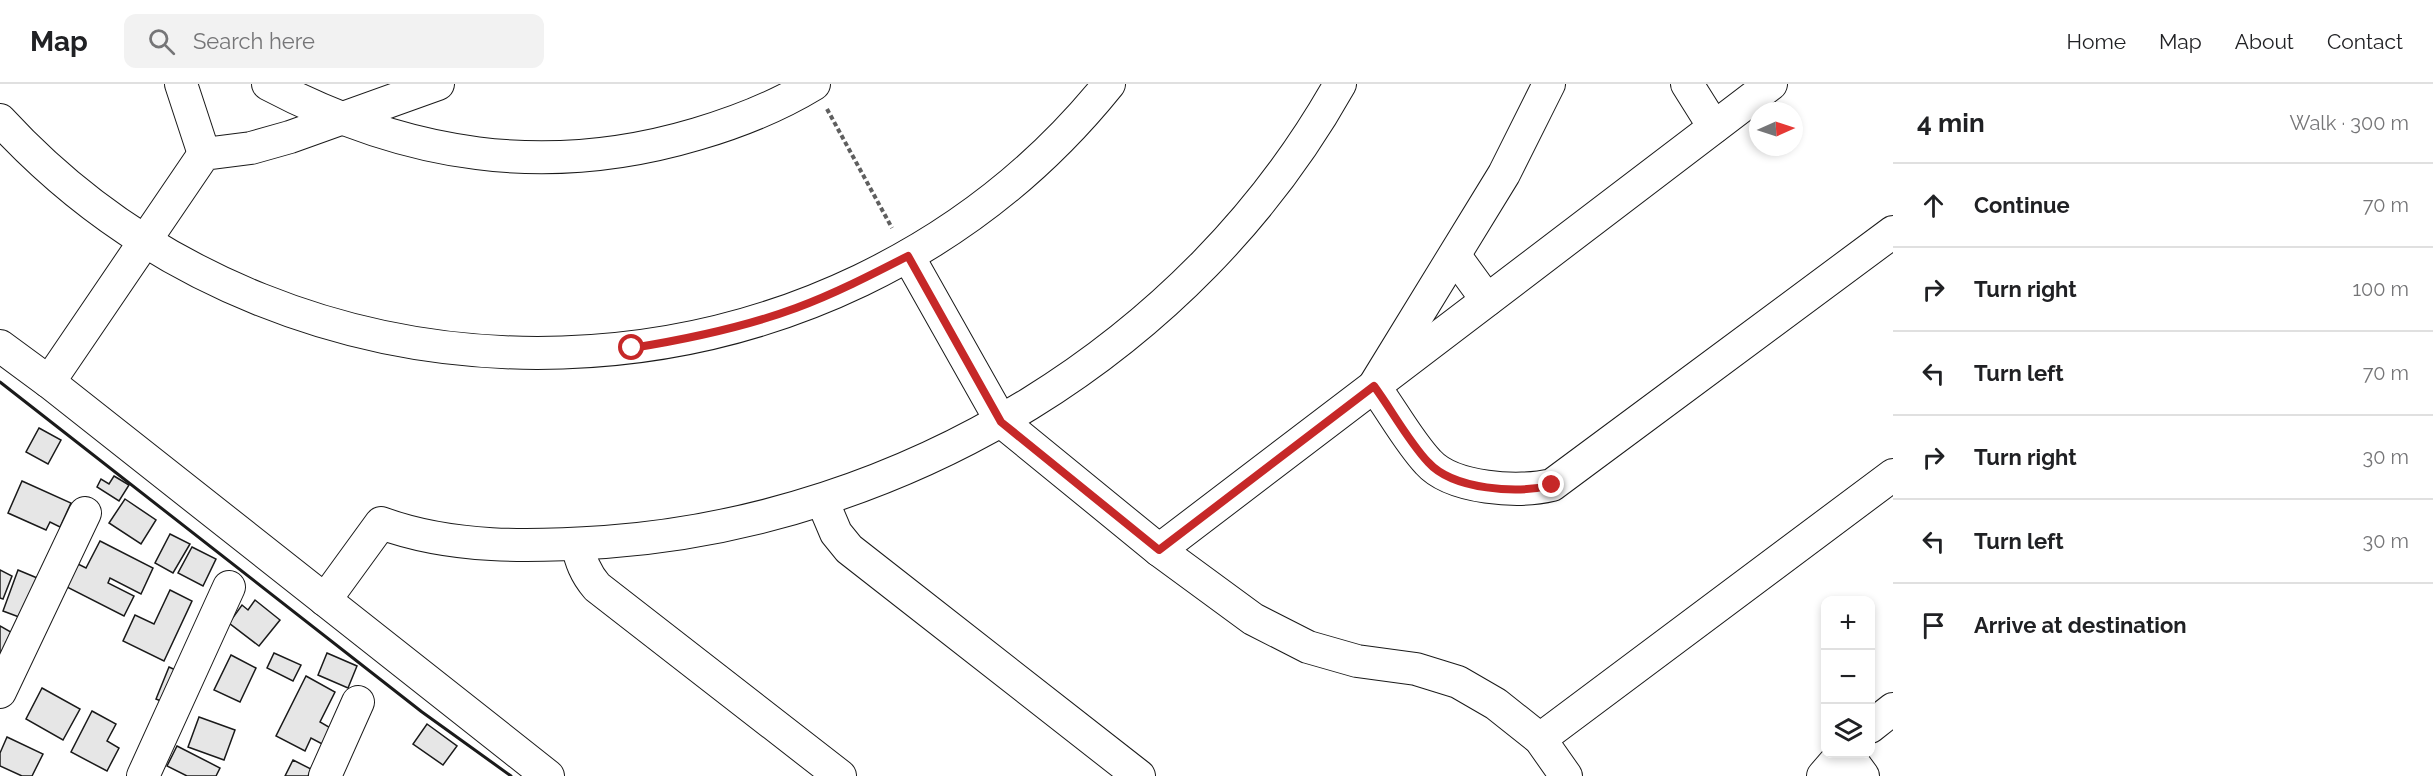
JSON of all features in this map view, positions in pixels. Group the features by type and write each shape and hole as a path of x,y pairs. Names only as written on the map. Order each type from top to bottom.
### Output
{"street":[{"path":"181,84 204,154"},
{"path":"268,84 343,120 388,135 434,147 529,158 576,157 659,144 716,129 760,112 814,84"},
{"path":"49,382 204,154 251,148 343,120 438,84"},
{"path":"0,120 57,175 99,209 145,240 245,293 298,314 352,330 406,342 463,351 519,354 575,353 632,348 687,339 742,326 796,308 848,286 908,256 985,204 1025,171 1063,135 1109,84"},
{"path":"325,600 381,524 407,533 448,541 530,545 577,544 668,536 735,524 822,500 901,472 1001,422 1084,368 1118,342 1204,264 1274,183 1305,140 1340,84"},
{"path":"1374,386 1504,174 1549,84"},
{"path":"1687,84 1714,127"},
{"path":"1159,550 1771,84"},
{"path":"1374,386 1428,463 1442,473 1468,483 1498,489 1522,491 1552,485 1893,232"},
{"path":"908,256 1001,422 1159,550 1253,619 1308,647 1357,661 1416,669 1458,682 1496,704 1540,739 1566,776"},
{"path":"1455,256 1487,300"},
{"path":"0,346 49,382 548,776"},
{"path":"1540,739 1893,475"},
{"path":"822,500 836,533 849,549 1139,776"},
{"path":"0,692 85,513"},
{"path":"577,544 581,564 587,576 597,587 840,776"},
{"path":"143,776 229,587"},
{"path":"325,776 358,702"},
{"path":"1875,723 1893,709"},
{"path":"1824,776 1838,758"},
{"path":"1850,758 1863,776"}],"path":[{"path":"814,84 908,256"}],"building":[{"path":"39,428 61,440 48,464 26,452"},
{"path":"114,476 129,485 119,501 97,487 101,479 109,484"},
{"path":"22,481 71,503 60,527 50,522 46,530 8,513"},
{"path":"125,499 156,520 141,544 109,523"},
{"path":"170,534 190,544 173,573 155,563"},
{"path":"100,541 153,568 141,594 110,578 108,583 134,596 124,616 63,585 74,562 86,568"},
{"path":"192,547 216,559 203,586 178,573"},
{"path":"0,570 12,576 3,599 0,598"},
{"path":"18,570 42,580 27,620 3,611"},
{"path":"170,590 192,601 164,661 123,641 135,615 154,624"},
{"path":"255,600 280,620 259,646 229,623 242,605 248,610"},
{"path":"0,626 16,635 0,658"},
{"path":"274,653 301,665 293,681 267,668"},
{"path":"327,653 357,666 348,688 318,675"},
{"path":"231,655 256,668 240,702 214,690"},
{"path":"169,667 180,672 166,703 156,699"},
{"path":"306,676 335,692 320,722 334,730 326,746 311,738 305,751 276,736"},
{"path":"42,688 80,709 63,740 26,719"},
{"path":"92,711 116,724 107,741 119,748 107,771 71,752"},
{"path":"199,717 235,730 224,760 188,747"},
{"path":"427,724 457,746 443,765 413,744"},
{"path":"7,737 43,754 32,776 22,776 0,766 0,753"},
{"path":"177,746 220,768 216,776 187,776 167,766"},
{"path":"293,760 311,769 308,776 285,776"}],"wall":[{"path":"0,382 422,712 511,776"}],"route":[{"path":"632,348 687,339 742,326 796,308 848,286 908,256 1001,422 1159,550 1374,386 1428,463 1442,473 1468,483 1498,489 1522,491 1552,485"}]}
